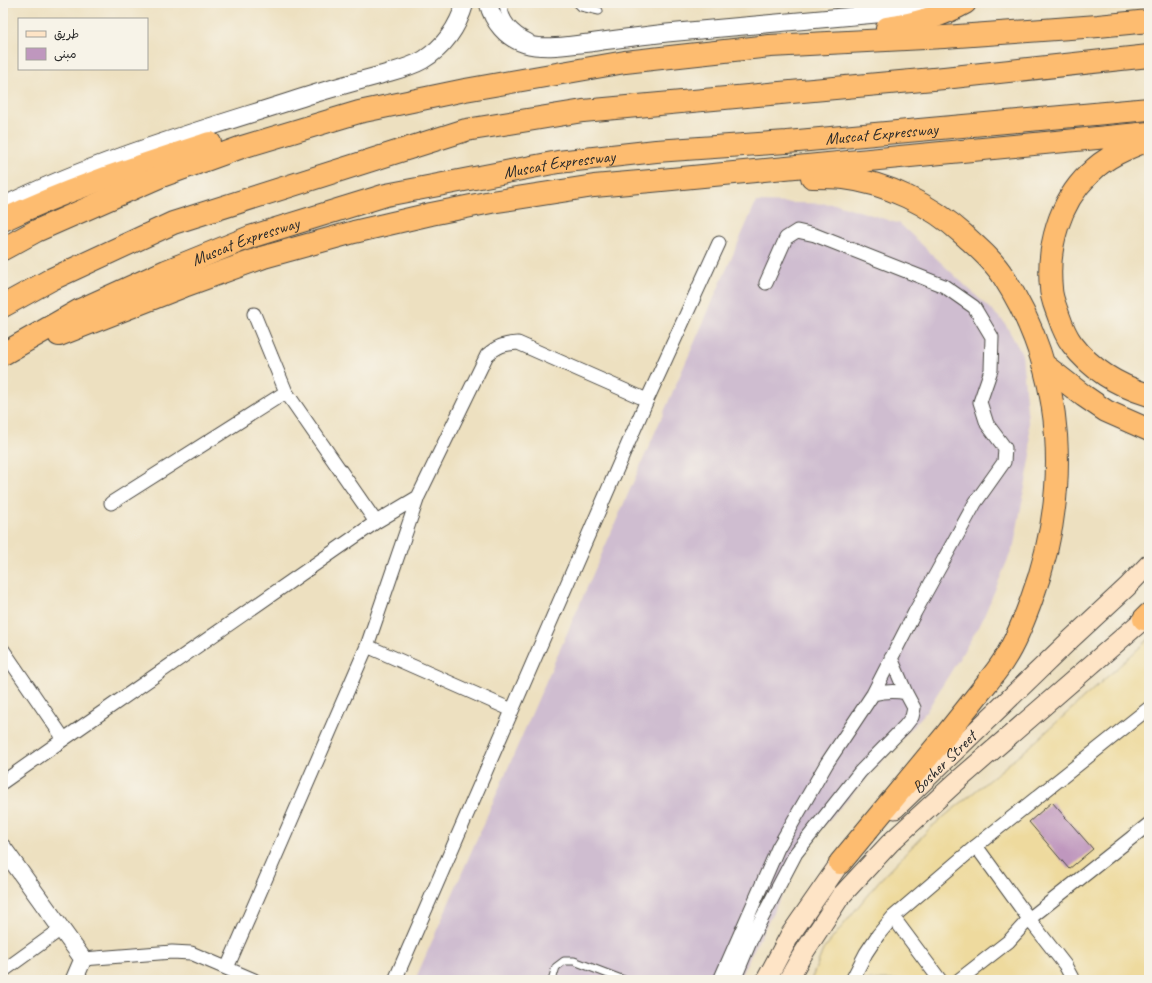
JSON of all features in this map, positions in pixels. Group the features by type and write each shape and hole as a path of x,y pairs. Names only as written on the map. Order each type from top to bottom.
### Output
{"highway":[{"path":"770,46 800,37 906,25 930,19 965,3"},
{"path":"3,249 36,231 159,177 242,147 360,112 465,90 625,62 770,46 996,33 1098,26 1149,20"},
{"path":"996,33 1072,42 1149,35"},
{"path":"3,306 52,279 173,223 466,130 582,111 944,78 1149,56"},
{"name":"Muscat Expressway","path":"3,354 80,310 166,271 250,237 386,195 558,162 656,151 787,142 1149,109"},
{"path":"3,220 38,204 96,182 265,125 303,117 360,112"},
{"path":"3,359 79,327 264,257 354,232 491,202 594,186 1149,133"},
{"path":"1149,140 1122,150 1100,164 1089,173 1075,190 1063,211 1056,230 1051,250 1050,269 1051,289 1054,302 1061,324 1071,343 1081,355 1099,370 1122,385 1149,394"},
{"path":"651,181 729,181 810,177 844,178 885,188 916,201 950,222 987,256 1002,275 1029,324 1043,364 1056,428 1058,458 1057,481 1053,521 1046,553 1039,578 1024,619 1005,659 967,709 840,863"},
{"path":"1043,364 1106,411 1149,430"}],"main road":[{"name":"Bosher Street","path":"766,980 790,935 840,863 1071,639 1128,587 1149,564"},
{"name":"Bosher Street","path":"788,980 840,897 890,842 1147,615"}],"street":[{"path":"3,206 62,179 169,140 319,92 414,64 430,55 450,36 459,20 465,3"},
{"path":"488,3 490,10 499,26 506,33 515,40 535,46 571,45 667,33 876,14 923,3"},
{"path":"720,980 778,848 827,763 873,694 915,612 975,503 1004,462 1005,448 987,424 980,402 991,370 992,337 974,307 944,286 815,235 797,230 786,238 766,283"},
{"path":"395,980 647,400 719,243"},
{"path":"254,314 286,392 376,522"},
{"path":"227,968 367,646 418,498 487,355 497,346 518,343 647,400"},
{"path":"111,503 286,392"},
{"path":"3,782 376,522 418,498"},
{"path":"367,646 512,710"},
{"path":"3,650 64,739"},
{"path":"734,980 752,937 796,853 860,772 906,726 912,717 914,708 891,658"},
{"path":"873,694 886,691 906,693"},
{"path":"852,980 866,953 878,935 894,916 976,846 1149,708"},
{"path":"959,980 1009,940 1029,919 1149,824"},
{"path":"976,846 1029,919 1065,965 1073,980"},
{"path":"3,848 83,959"},
{"path":"894,916 940,980"},
{"path":"3,971 61,929"},
{"path":"83,959 172,952 191,953 254,980"},
{"path":"74,980 83,959"}],"lane":[{"path":"503,3 504,12 507,19 511,25 523,34 538,40 560,40 571,45"},
{"path":"577,3 581,7 599,12"},
{"path":"552,980 556,967 564,961 574,961 624,980"}],"shaded area":[{"path":"756,202 837,204 900,224 1004,322 1022,354 1031,455 1014,545 981,623 926,712 809,842 738,980 415,980"}],"sand":[{"path":"1149,639 1149,980 811,980 823,950 878,882 930,828 1027,749"}],"building":[{"path":"1052,802 1093,849 1069,869 1029,822"}]}
